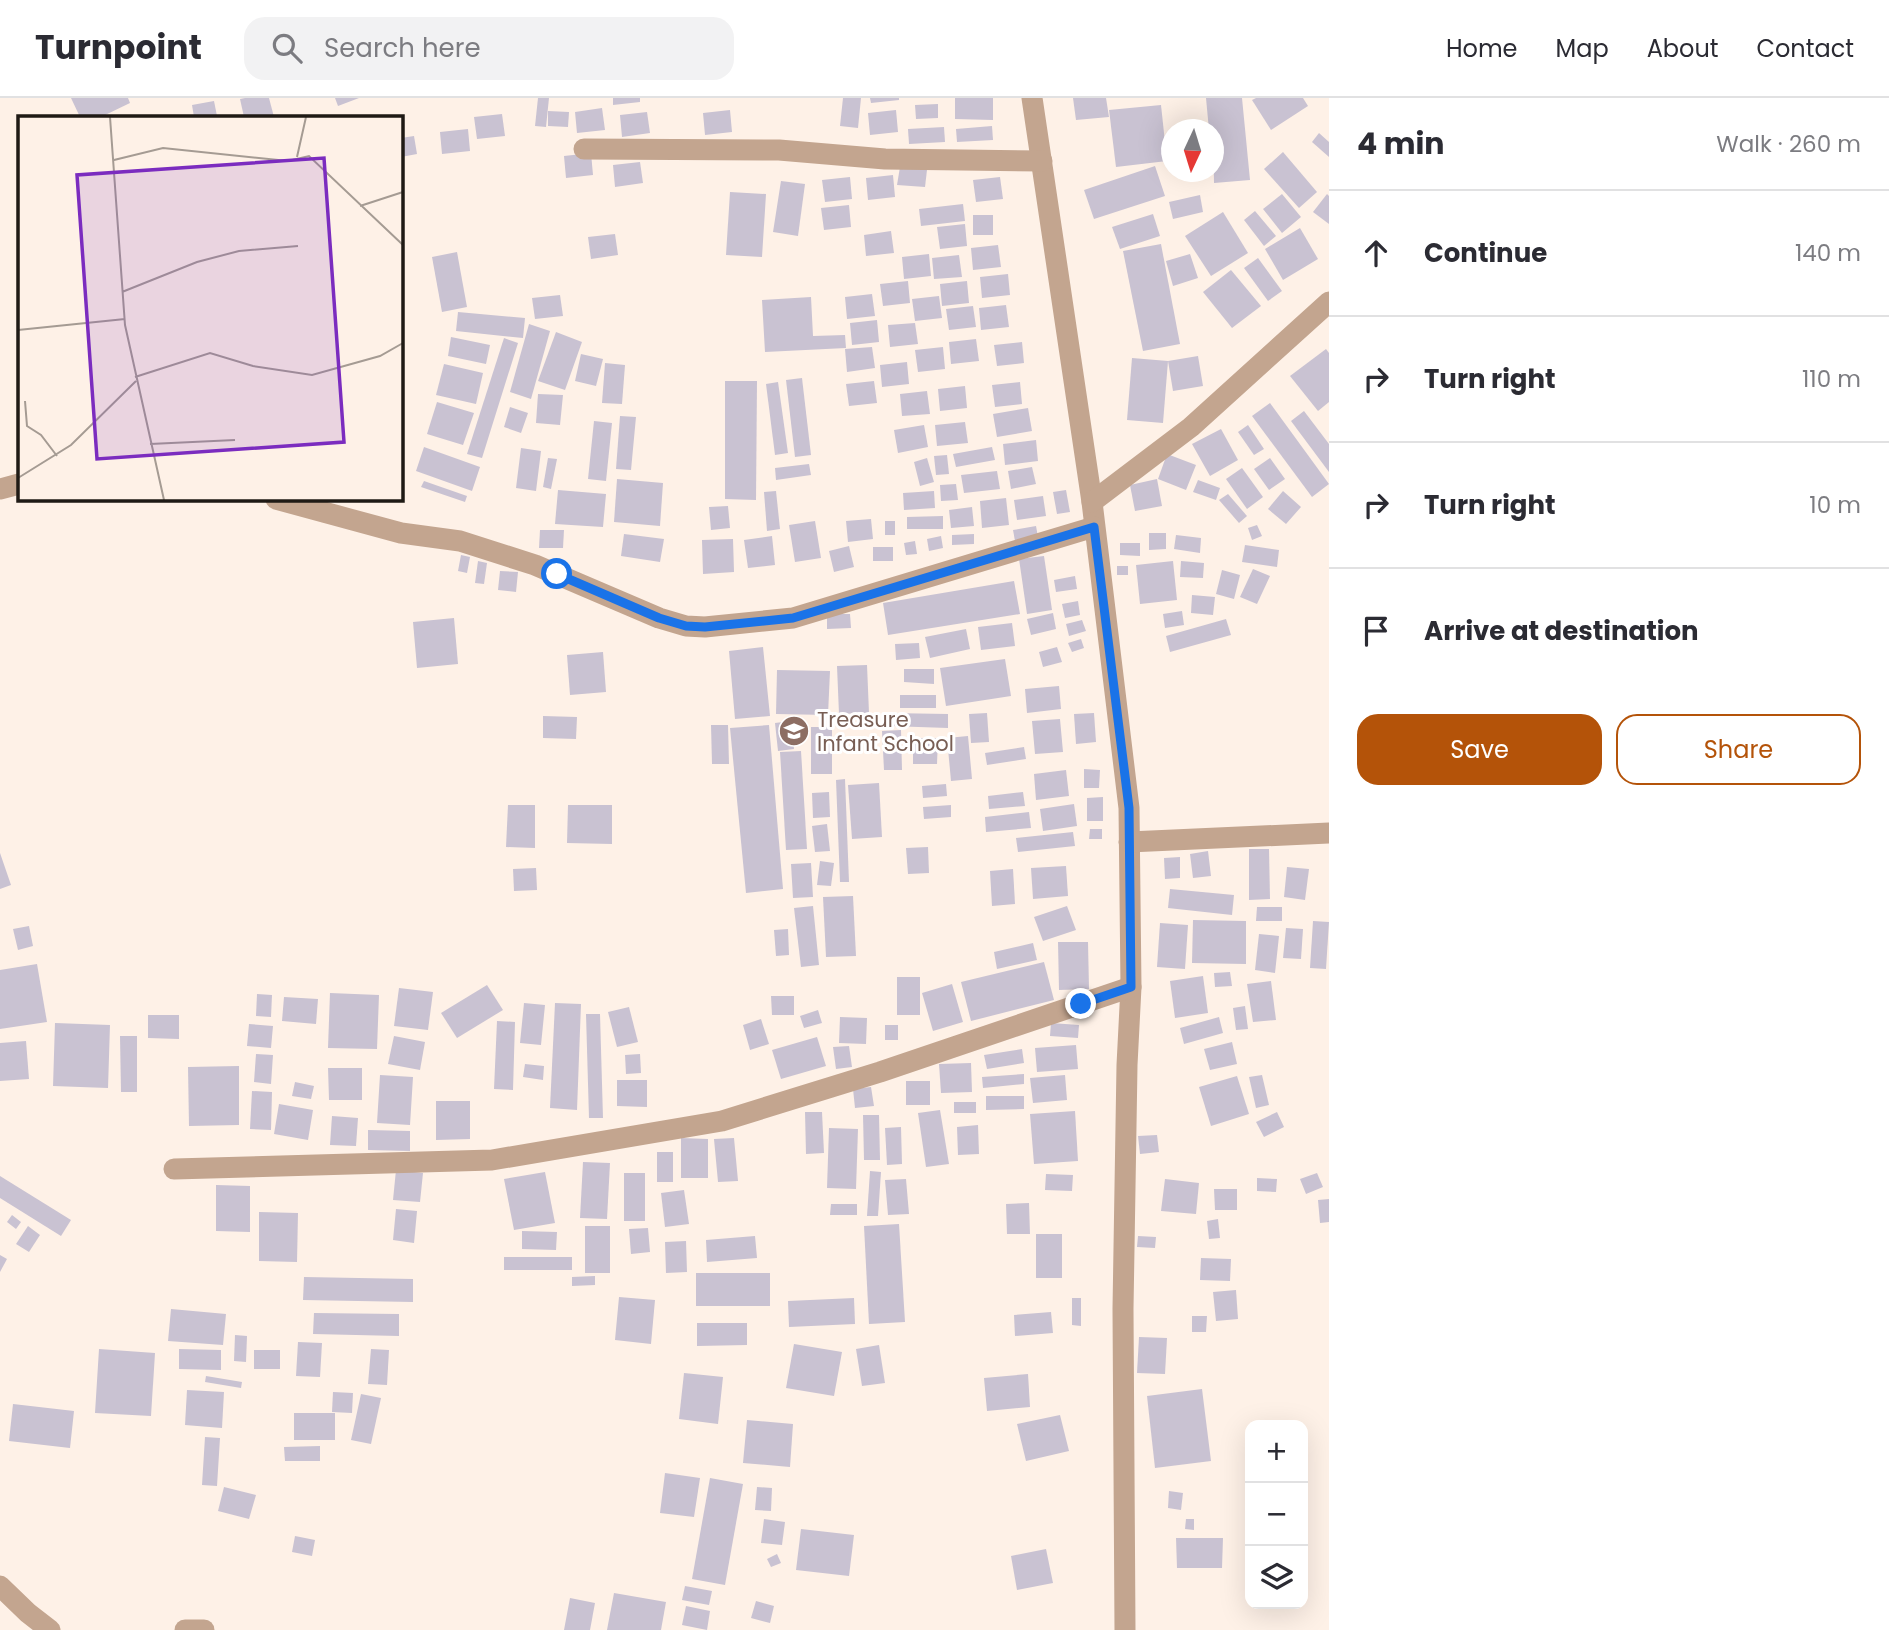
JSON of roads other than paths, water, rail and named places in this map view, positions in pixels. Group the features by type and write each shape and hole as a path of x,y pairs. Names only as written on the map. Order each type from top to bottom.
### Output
{"street":[{"path":"1032,98 1092,502 1129,808 1131,987 1126,1079 1123,1309 1125,1630"},
{"path":"584,149 779,150 885,159 1042,161"},
{"path":"1092,502 1191,427 1329,302"},
{"path":"0,489 18,484"},
{"path":"280,500 401,533 460,541 535,565 659,618 686,626 705,627 793,618 1094,527"},
{"path":"1129,842 1329,832"},
{"path":"174,1169 492,1160 722,1121 880,1072 1131,987"},
{"path":"0,1586 27,1613 50,1630"},
{"path":"185,1630 204,1630"}],"place":[{"name":"Treasure Infant School","path":"794,731"}]}
